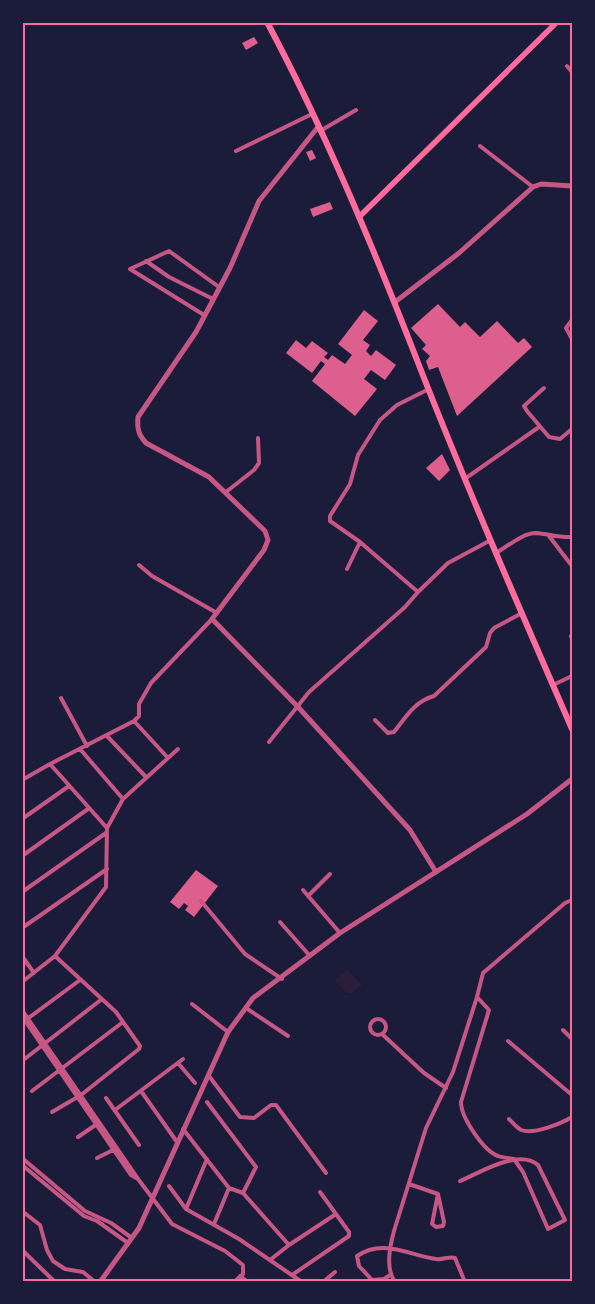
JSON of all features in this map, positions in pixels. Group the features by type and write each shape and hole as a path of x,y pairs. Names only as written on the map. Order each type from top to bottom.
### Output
{"main road":[{"path":"267,22 359,217 496,553 572,729"},
{"path":"359,217 557,22"}],"street":[{"path":"567,66 572,72"},
{"path":"22,780 134,722 139,716 138,704 150,683 217,614 243,580 268,540 265,531 209,477 146,443 140,437 137,426 138,417 213,300 230,268 259,201 319,129 356,110"},
{"path":"236,152 312,114"},
{"path":"480,146 533,186"},
{"path":"395,302 458,253 533,186 546,184 572,186"},
{"path":"204,316 130,271 130,269 167,251 172,252 200,275 219,287"},
{"path":"146,261 169,277 213,300"},
{"path":"572,320 566,328 572,339"},
{"path":"544,388 524,406 539,427 549,437 560,439 572,429"},
{"path":"418,592 360,542 330,521 330,516 350,484 358,456 380,420 396,405 429,389"},
{"path":"466,478 539,427"},
{"path":"226,492 254,470 258,463 258,438"},
{"path":"496,553 526,535 536,533 559,538 572,537"},
{"path":"549,536 572,566"},
{"path":"269,742 309,692 405,607 448,563 491,540"},
{"path":"347,569 360,542"},
{"path":"139,565 152,576 217,614"},
{"path":"375,720 388,733 394,732 423,699 434,696 486,647 490,633 494,628 522,613"},
{"path":"212,619 298,707 410,830 436,872"},
{"path":"553,685 572,676"},
{"path":"61,698 87,746"},
{"path":"134,722 168,758"},
{"path":"107,736 146,777"},
{"path":"80,749 123,799"},
{"path":"22,892 107,830 123,799 178,749"},
{"path":"22,982 55,956 106,887 107,830 50,764"},
{"path":"100,1282 132,1238 153,1197 228,1032 253,998 282,979 340,933 527,814 572,779"},
{"path":"22,819 69,786"},
{"path":"22,856 88,809"},
{"path":"22,928 107,869"},
{"path":"308,896 330,874"},
{"path":"303,890 340,933"},
{"path":"395,1282 390,1275 390,1247 408,1184 426,1128 446,1088 485,969 565,903 572,900"},
{"path":"201,901 245,954 282,979"},
{"path":"280,922 310,956"},
{"path":"22,956 34,973"},
{"path":"52,1112 79,1096 139,1049 140,1046 123,1022 102,999 55,956"},
{"path":"27,1019 80,980"},
{"path":"477,997 489,1010 461,1102 461,1109 469,1125 488,1149 498,1156 533,1161 538,1165 565,1220 548,1229 523,1172 514,1159"},
{"path":"22,1061 44,1046 102,999"},
{"path":"192,1004 228,1032"},
{"path":"246,1008 288,1036"},
{"path":"22,1010 44,1046 116,1148 131,1175 138,1179 172,1224 238,1260 243,1265 243,1274 234,1282"},
{"path":"22,1016 27,1019"},
{"path":"382,1034 386,1026 384,1022 374,1020 370,1029 377,1035 382,1034 424,1073 446,1088"},
{"path":"32,1091 62,1071 123,1022"},
{"path":"563,1030 572,1039"},
{"path":"508,1041 572,1095"},
{"path":"115,1110 183,1059"},
{"path":"178,1063 195,1083"},
{"path":"209,1076 240,1116 254,1118 271,1105 276,1105 326,1173"},
{"path":"141,1091 177,1142"},
{"path":"106,1098 139,1145"},
{"path":"207,1102 256,1167 243,1193"},
{"path":"509,1119 521,1130 530,1130 556,1124 572,1117"},
{"path":"78,1137 98,1124"},
{"path":"183,1129 230,1188 243,1193 289,1245"},
{"path":"97,1158 116,1148"},
{"path":"22,1158 85,1211 100,1216 132,1238"},
{"path":"186,1209 207,1159"},
{"path":"460,1181 514,1159"},
{"path":"22,1165 84,1216 97,1221 128,1243"},
{"path":"47,1186 51,1183"},
{"path":"408,1184 438,1194"},
{"path":"169,1186 186,1209 214,1224 302,1282"},
{"path":"214,1224 230,1188"},
{"path":"292,1274 349,1236 349,1232 320,1192"},
{"path":"438,1194 444,1222 443,1226 436,1227 432,1224 438,1194"},
{"path":"22,1211 40,1225 47,1250 53,1261 65,1269 82,1272 95,1282"},
{"path":"270,1260 336,1214"},
{"path":"97,1221 100,1216"},
{"path":"390,1275 384,1279 372,1280 362,1270 356,1260 357,1256 368,1249 390,1247 434,1259 455,1258 465,1282"},
{"path":"22,1250 55,1282"},
{"path":"323,1282 336,1272"},
{"path":"240,1276 248,1282"},
{"path":"329,1277 333,1282"}],"shaded area":[{"path":"347,970 362,985 352,993 347,993 335,981"}],"building":[{"path":"254,37 258,43 246,50 242,43"},
{"path":"312,150 316,158 310,161 306,152"},
{"path":"330,202 333,209 313,217 310,209"},
{"path":"438,304 460,327 465,322 480,337 497,321 518,343 524,338 532,347 457,416 438,367 429,370 426,361 430,356 422,349 426,345 411,328"},
{"path":"364,310 378,321 363,340 370,345 366,351 371,356 376,350 396,365 385,380 371,370 364,379 377,389 355,416 312,381 325,364 321,361 312,373 286,353 296,340 306,348 312,341 328,353 324,357 328,360 332,355 345,364 352,355 338,344"},
{"path":"442,454 450,470 439,481 426,468"},
{"path":"196,870 218,886 194,917 185,910 188,906 184,903 179,909 170,902"}]}
